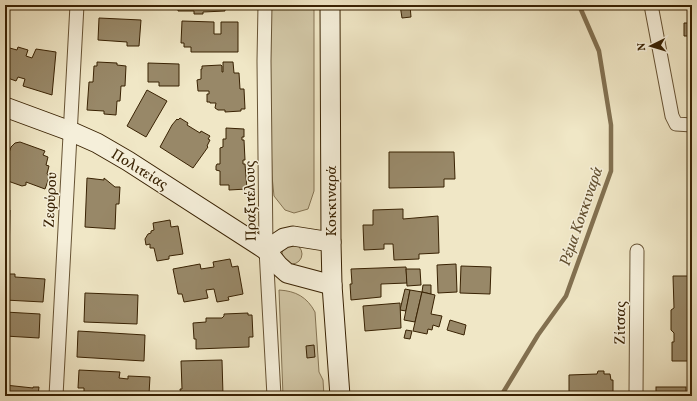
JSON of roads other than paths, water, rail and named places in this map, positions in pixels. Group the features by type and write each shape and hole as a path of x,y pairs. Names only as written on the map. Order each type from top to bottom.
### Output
{"street":[{"name":"Ζεφύρου","path":"56,396 77,5"},
{"name":"Πραξιτέλους","path":"265,5 264,61 266,250 274,396"},
{"name":"Κοκκιναρά","path":"330,5 332,285 340,396"},
{"path":"651,5 672,116 676,124 692,125"},
{"name":"Πολιτείας","path":"5,107 98,143 266,250 278,266 287,273 332,285"},
{"path":"266,250 284,238 293,236 331,242"},
{"name":"Ζίτσας","path":"636,396 638,251"}],"waterway":[{"name":"Ρέμα Κοκκιναρά","path":"501,396 538,335 566,296 611,171 611,125 599,51 579,5"}]}
